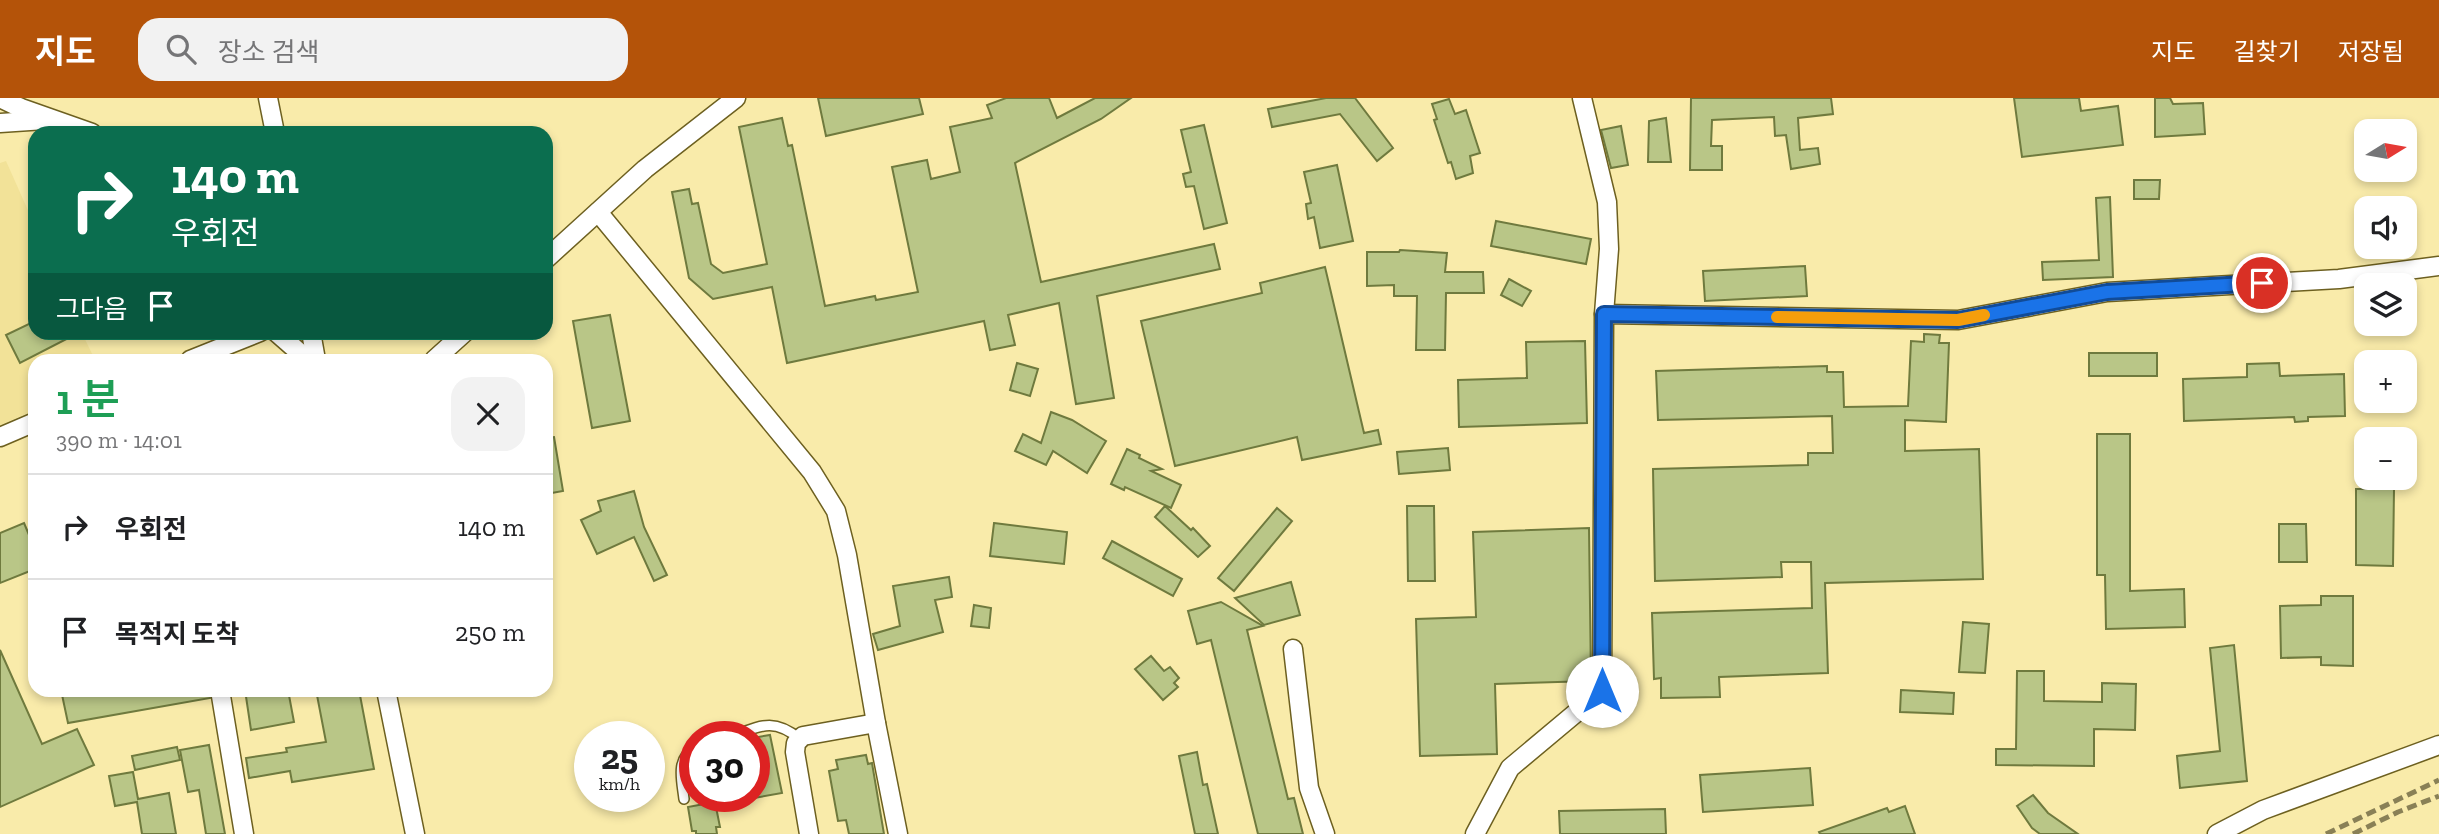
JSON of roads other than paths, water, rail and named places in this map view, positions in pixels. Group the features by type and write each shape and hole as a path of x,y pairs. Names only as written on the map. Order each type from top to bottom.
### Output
{"street":[{"path":"1,98 72,126"},
{"path":"268,98 274,126"},
{"path":"553,253 645,169 736,98"},
{"path":"1475,834 1510,768 1602,691 1604,314 1609,248 1606,202 1582,98"},
{"path":"0,123 54,120"},
{"path":"598,212 812,472 836,511 847,555 898,834"},
{"path":"1604,314 1958,320 2107,292 2339,279 2439,266"},
{"path":"205,354 240,340"},
{"path":"285,340 301,354"},
{"path":"441,354 456,340"},
{"path":"1,438 28,425"},
{"path":"1293,649 1308,788 1325,834"},
{"path":"221,697 244,834"},
{"path":"387,697 415,834"},
{"path":"809,834 795,752 796,743 800,738 876,723"},
{"path":"2217,834 2263,810 2439,745"}],"lane":[{"path":"770,725 786,728 800,738"}],"railway":[{"path":"2326,834 2439,780"},
{"path":"2353,834 2439,796"}]}
